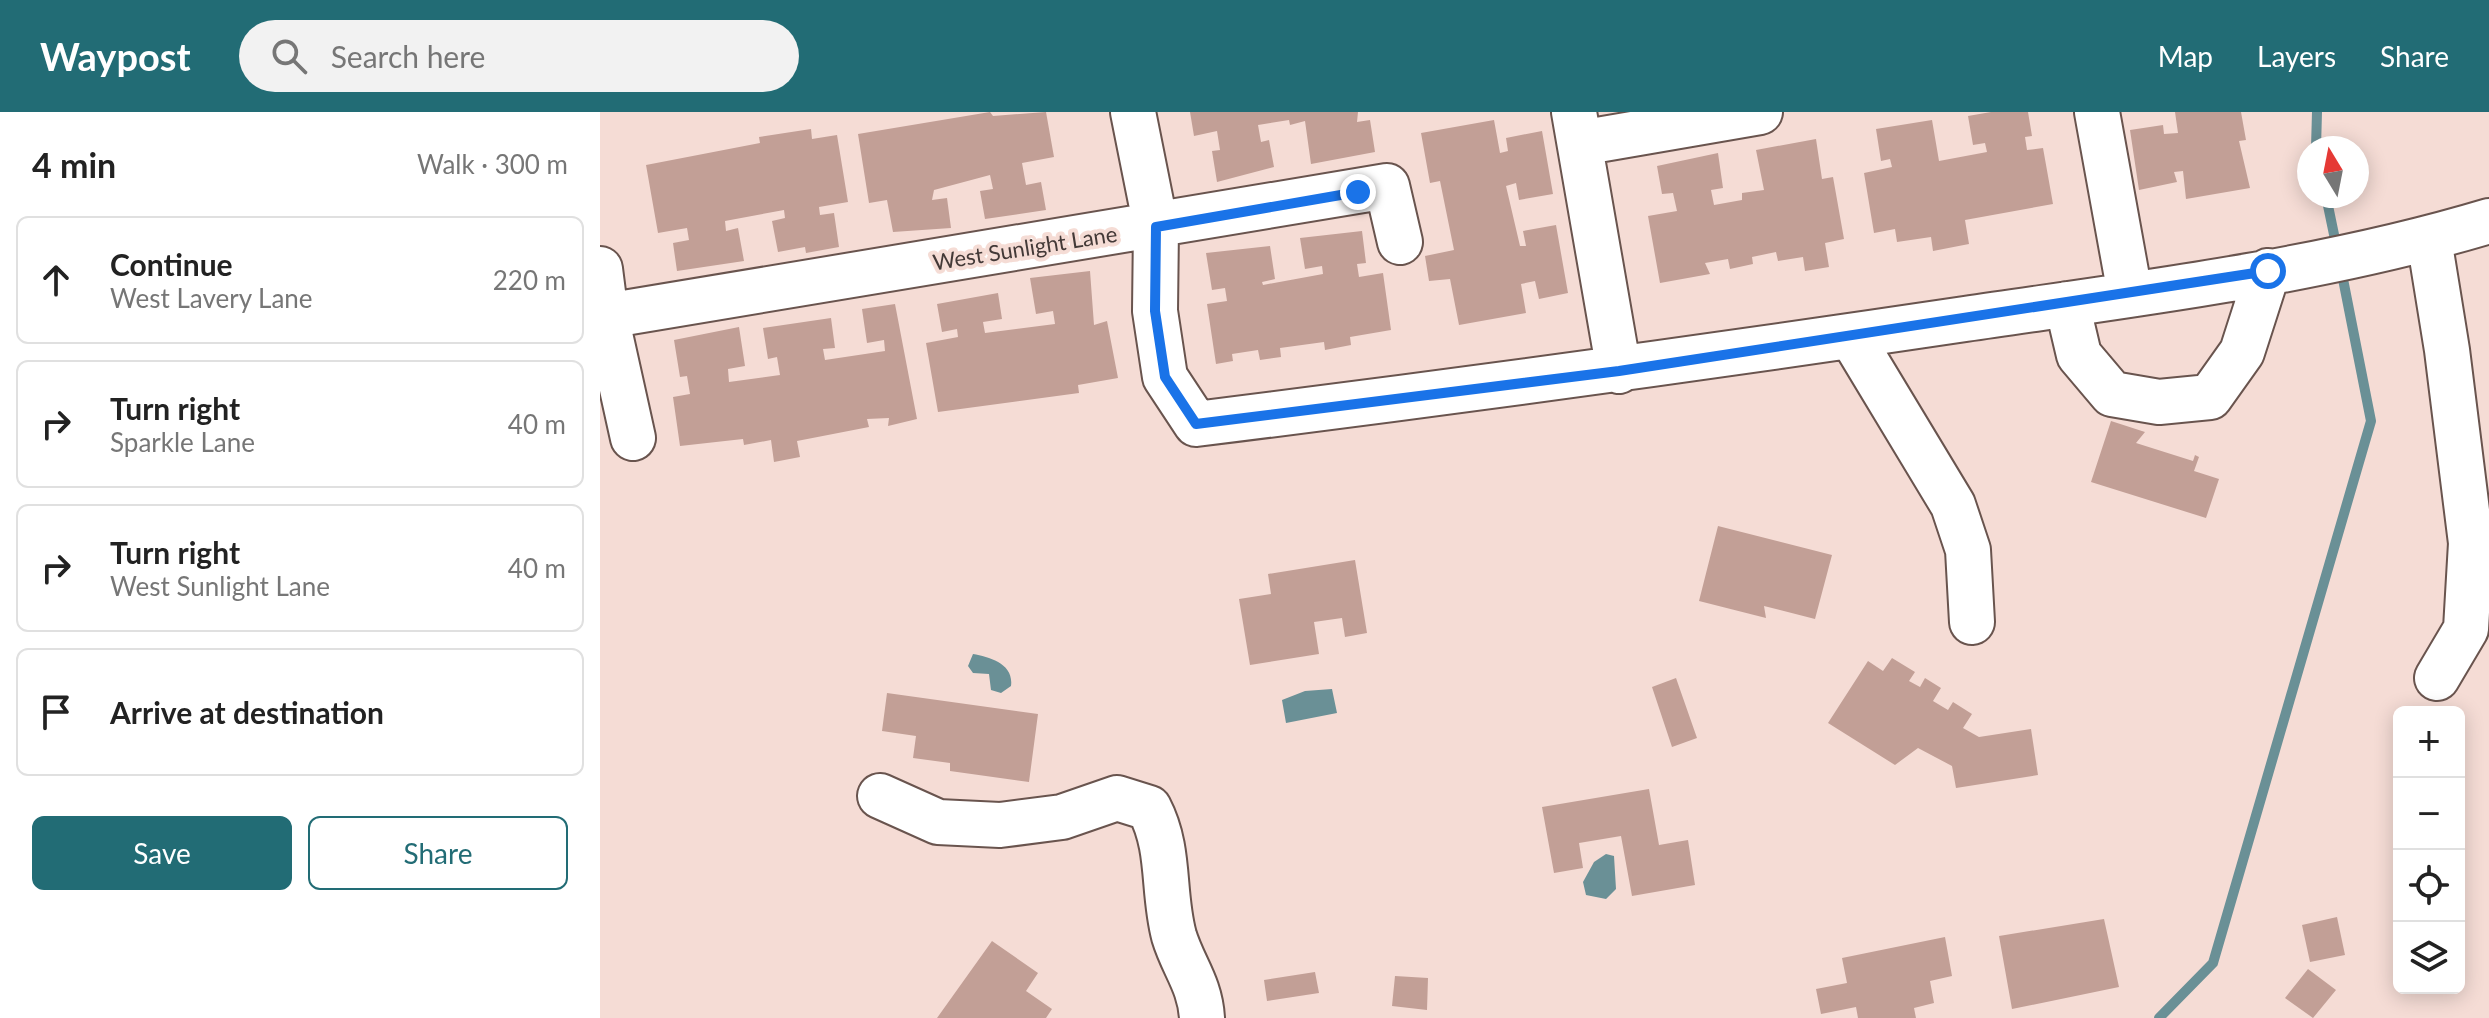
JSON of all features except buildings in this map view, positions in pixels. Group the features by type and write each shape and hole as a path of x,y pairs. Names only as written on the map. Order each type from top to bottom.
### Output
{"street":[{"path":"1133,112 1156,227 1155,311 1165,377 1196,424 1619,371 2067,304 2361,256 2489,221"},
{"path":"1619,371 1577,127 1760,112"},
{"path":"2097,112 2130,294"},
{"name":"West Sunlight Lane","path":"606,316 1156,227 1387,186 1400,242"},
{"path":"2429,239 2447,350 2471,543 2466,629 2437,678"},
{"path":"600,269 606,316 633,438"},
{"path":"2067,304 2079,355 2112,394 2159,402 2210,397 2242,352 2268,271"},
{"path":"1851,336 1953,505 1968,550 1972,622"},
{"path":"880,796 938,822 1000,825 1062,817 1117,798 1149,808 1162,833 1174,935 1200,994 1202,1018"}],"water":[{"path":"973,654 1005,667 1011,678 1011,686 1001,693 991,690 989,674 973,673 968,666"},
{"path":"1332,689 1337,713 1286,723 1282,700 1305,691"},
{"path":"1606,854 1614,856 1616,889 1606,899 1586,895 1583,882 1594,862"}],"waterway":[{"path":"2316,136 2317,112"},
{"path":"2328,208 2337,249"},
{"path":"2159,1018 2213,963 2371,421 2341,269"}],"route":[{"path":"1358,192 1156,227 1155,311 1165,377 1196,424 1619,371 2268,271"}]}
